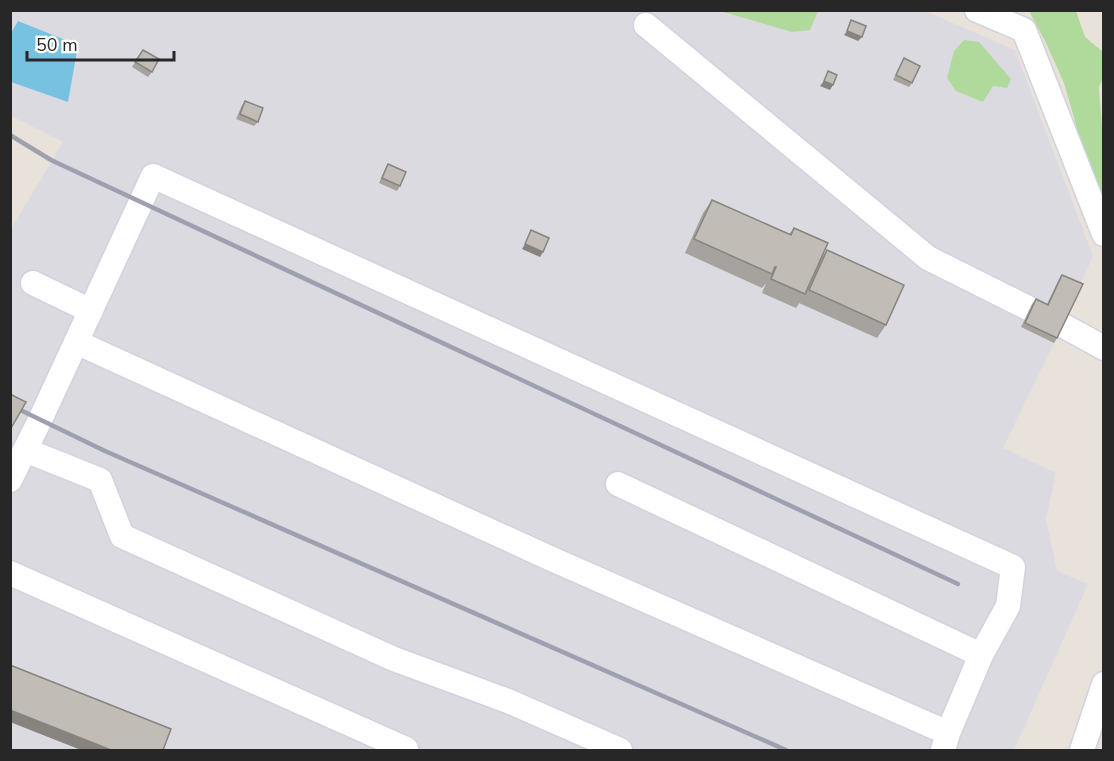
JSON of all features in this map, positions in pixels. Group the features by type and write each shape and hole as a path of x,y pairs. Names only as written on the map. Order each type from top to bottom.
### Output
{"street":[{"path":"977,10 1024,30 1104,234"},
{"path":"646,25 928,258 1104,348"},
{"path":"10,480 153,176 1013,567 1008,606 981,655 946,742 76,342"},
{"path":"33,283 91,310"},
{"path":"25,450 100,480 122,536 394,659 508,701 620,750"},
{"path":"618,484 981,655"},
{"path":"10,573 393,747"},
{"path":"1082,750 1104,684"}],"shaded area":[{"path":"923,10 1015,50 1093,256 1003,448 1056,473 1046,519 1057,571 1088,584 1014,750 11,750 11,229 63,142 11,116 10,11"}],"green space":[{"path":"720,11 818,11 810,30 792,32"},
{"path":"1029,11 1076,11 1085,37 1103,52 1103,78 1099,87 1102,127 1104,128 1103,196 1081,158 1075,121 1064,83"},
{"path":"964,40 979,42 1011,79 1007,88 993,86 983,102 956,91 947,78 954,51"}],"water":[{"path":"18,21 78,45 68,102 11,82 11,33"}],"building":[{"path":"851,20 866,26 862,37 847,31"},
{"path":"143,50 159,59 152,72 135,62"},
{"path":"904,58 920,66 912,83 896,75"},
{"path":"828,71 837,75 833,85 824,81"},
{"path":"245,101 263,108 258,122 240,114"},
{"path":"388,164 406,172 400,186 382,178"},
{"path":"712,200 791,235 794,228 828,243 805,294 771,279 776,267 772,274 694,239"},
{"path":"531,230 549,238 543,252 525,244"},
{"path":"827,250 904,285 886,325 809,290"},
{"path":"1062,275 1083,284 1057,338 1025,323 1036,299 1048,305"},
{"path":"10,394 26,402 10,430"},
{"path":"10,665 171,729 163,750 111,750 10,710"}],"railway":[{"path":"10,135 51,160 958,584"},
{"path":"10,405 105,451 786,750"}]}
